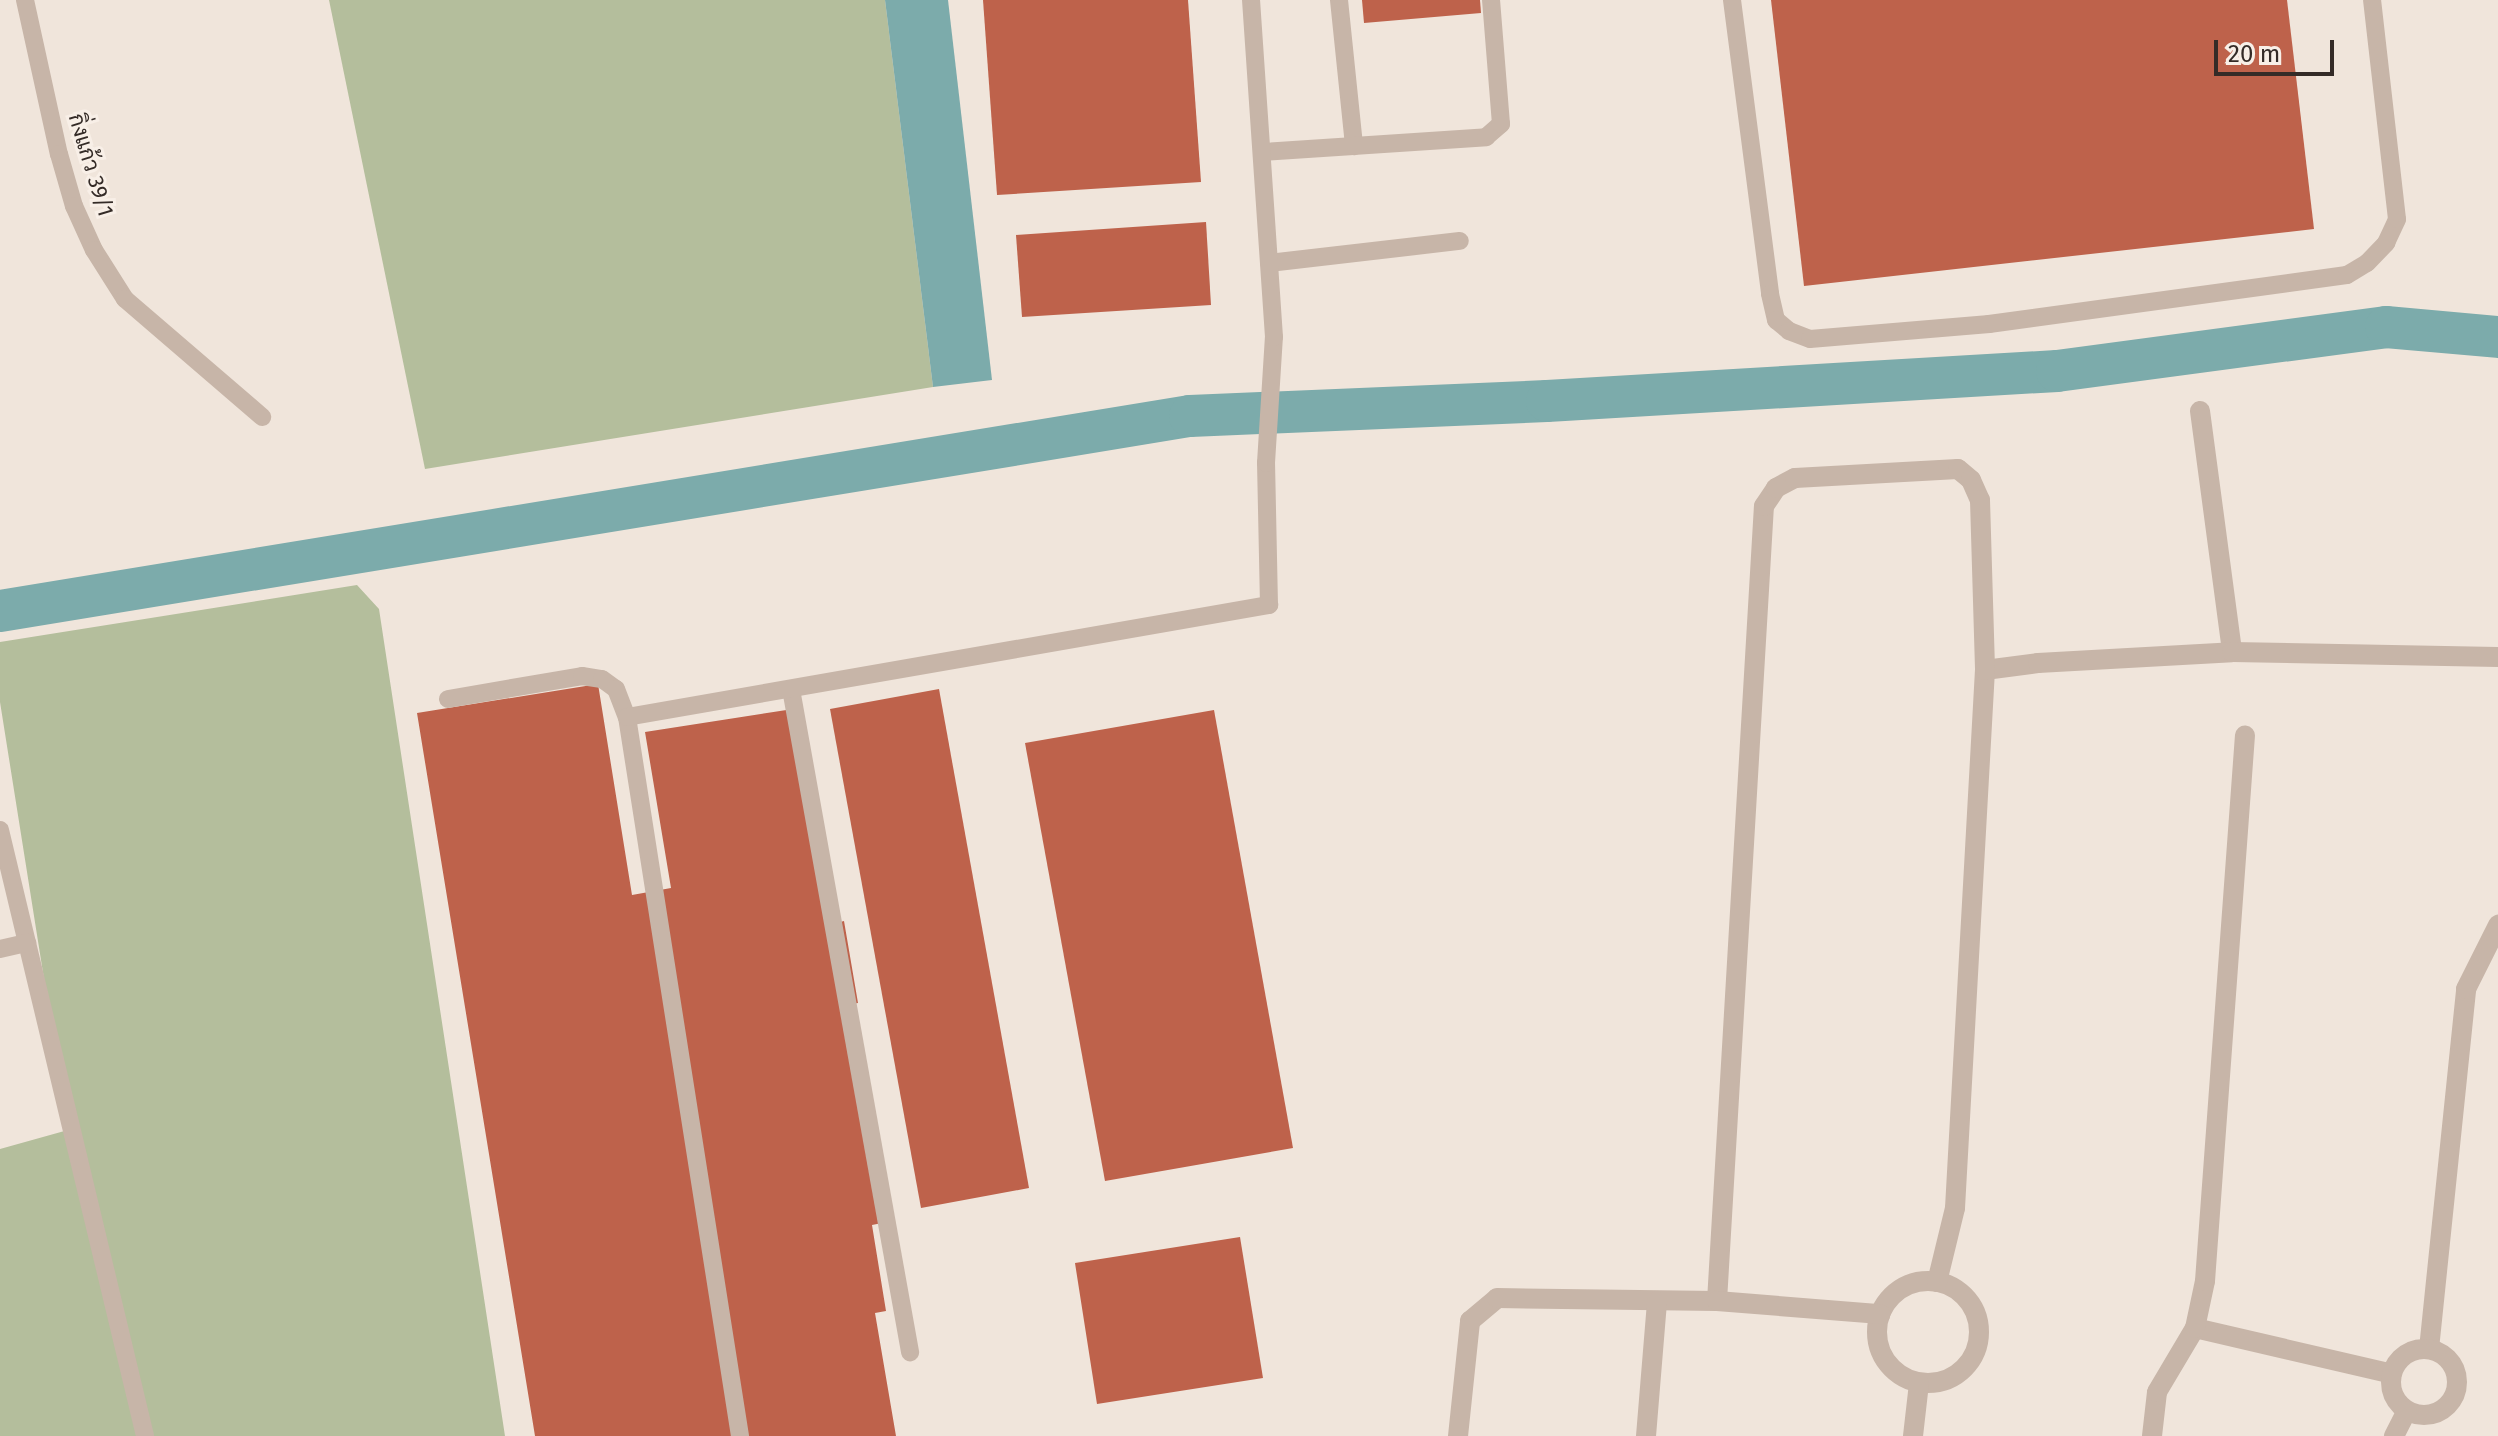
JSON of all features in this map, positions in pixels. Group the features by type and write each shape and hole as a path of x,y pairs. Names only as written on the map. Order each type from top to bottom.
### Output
{"street":[{"path":"2200,411 2232,652"},
{"path":"1717,1301 1764,506 1776,488 1795,478 1958,469 1971,480 1980,500 1985,670 1955,1208 1937,1282"},
{"path":"1985,670 2038,663 2232,652 2498,657"},
{"path":"2152,1436 2157,1392 2195,1328 2205,1281 2245,735"},
{"path":"2429,1349 2466,989 2498,925"},
{"path":"1920,1281 1954,1287 1968,1299 1977,1315 1978,1342 1968,1366 1954,1378 1937,1384 1919,1383 1902,1377 1884,1357 1876,1332 1880,1314 1888,1299 1902,1287 1920,1281"},
{"path":"1458,1436 1470,1321 1497,1298 1717,1301 1880,1314"},
{"path":"1646,1436 1657,1301"},
{"path":"2195,1328 2392,1374"},
{"path":"2429,1349 2448,1359 2456,1378 2456,1389 2452,1399 2437,1412 2427,1415 2407,1411 2393,1394 2392,1374 2402,1357 2429,1349"},
{"path":"1913,1436 1919,1383"},
{"path":"2394,1436 2407,1411"}],"lane":[{"name":"กิ่งแก้ว 39/1","path":"25,0 59,154 74,206 94,250 125,299 262,417"},
{"path":"627,717 1269,605 1266,463 1274,337 1251,0"},
{"path":"1339,0 1354,146"},
{"path":"1263,152 1486,137 1501,124 1491,0"},
{"path":"1732,0 1770,294 1776,320 1789,331 1810,339 1989,324 2347,275 2367,263 2386,243 2397,219 2372,0"},
{"path":"1269,263 1460,241"},
{"path":"448,699 582,676 602,679 616,689 627,717 740,1436"},
{"path":"791,689 910,1352"},
{"path":"0,830 145,1436"},
{"path":"0,949 27,943"}],"green space":[{"path":"329,0 885,0 933,387 425,469"},
{"path":"357,585 379,609 505,1436 0,1436 0,1149 68,1130 0,702 0,642"}],"water":[{"path":"885,0 948,0 992,380 933,387"}],"building":[{"path":"983,0 1188,0 1201,182 997,195"},
{"path":"1362,0 1480,0 1481,13 1364,23"},
{"path":"1771,0 2287,0 2314,229 1804,286"},
{"path":"1206,222 1211,305 1022,317 1016,235"},
{"path":"598,684 632,895 671,888 645,732 793,709 829,925 844,921 858,1003 845,1005 882,1223 872,1225 886,1311 875,1313 896,1436 535,1436 417,713"},
{"path":"939,689 1029,1188 921,1208 830,709"},
{"path":"1214,710 1293,1148 1105,1181 1025,743"},
{"path":"1240,1237 1263,1378 1097,1404 1075,1263"}],"waterway":[{"path":"0,611 1190,416 1547,401 2057,371 2386,327 2498,337"}]}
